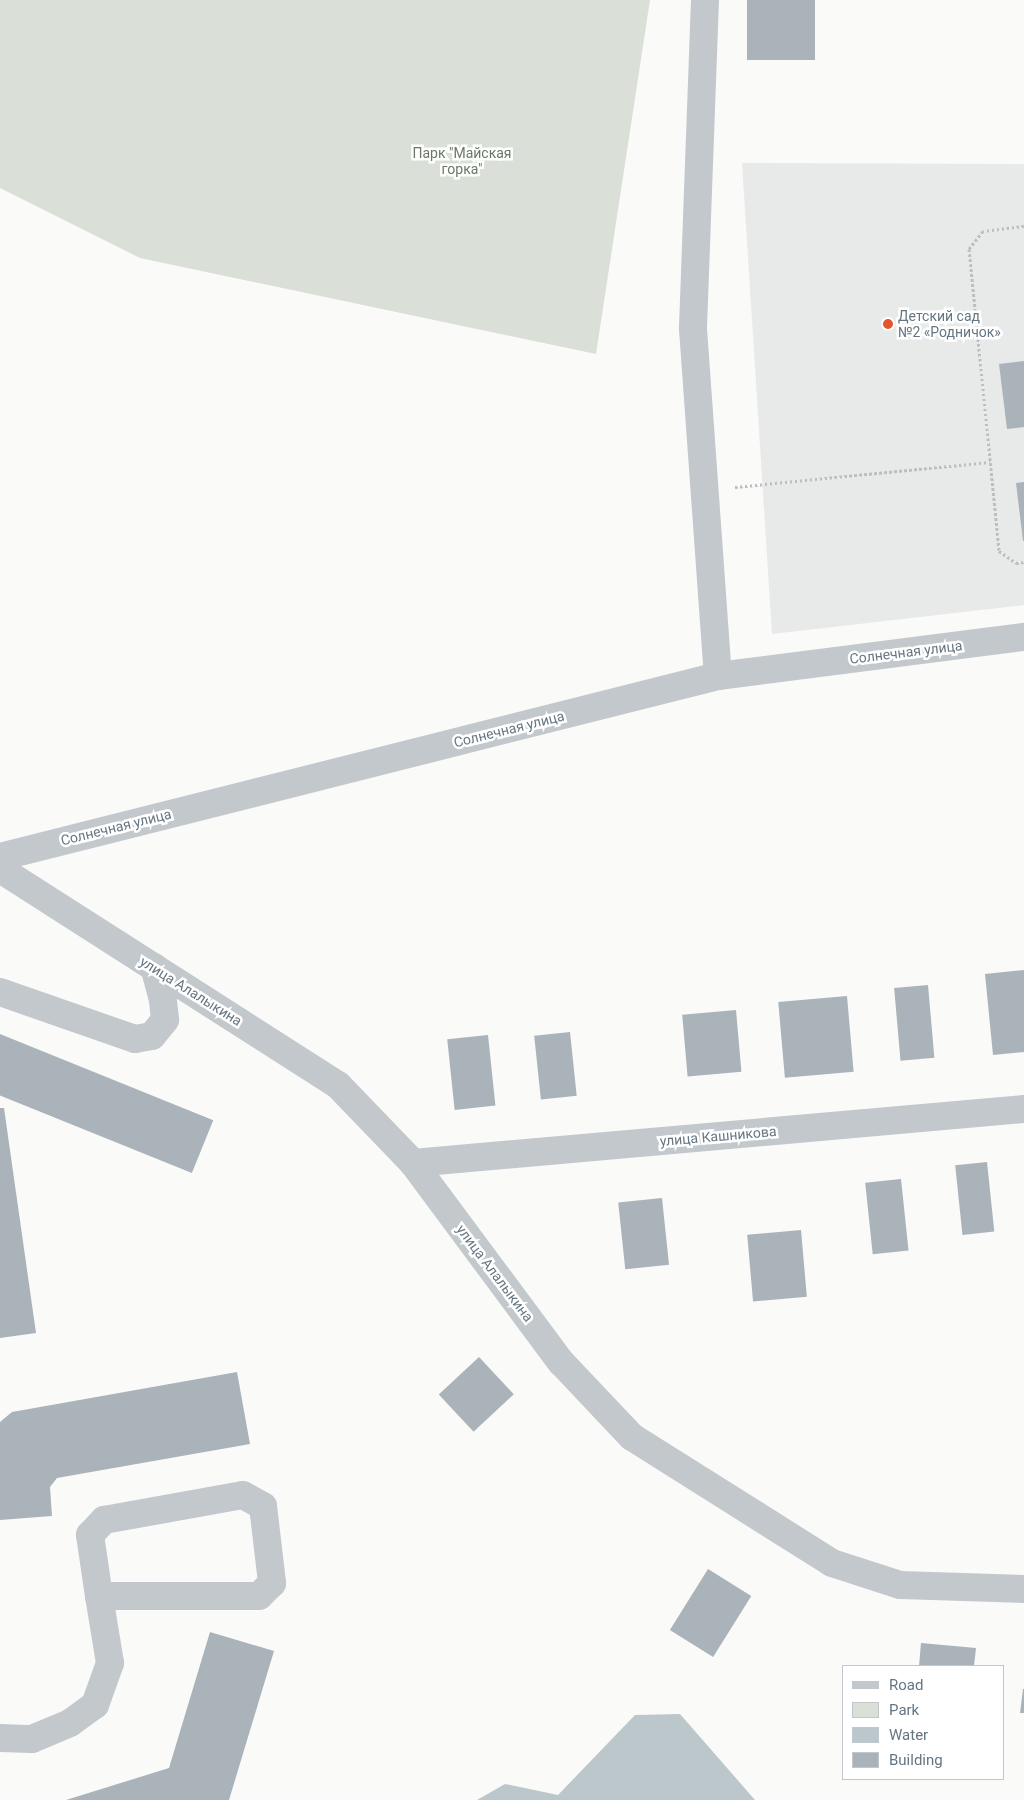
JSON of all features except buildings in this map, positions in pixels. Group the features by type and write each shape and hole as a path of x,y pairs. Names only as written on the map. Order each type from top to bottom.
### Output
{"street":[{"path":"706,0 692,329 718,676"},
{"name":"Солнечная улица","path":"0,856 718,676 1024,638"},
{"name":"улица Алалыкина","path":"0,869 338,1085 413,1163 561,1362 632,1436 832,1564 900,1585 1024,1589"},
{"path":"0,992 136,1039 152,1036 165,1020 163,1000 154,968"},
{"name":"улица Кашникова","path":"413,1163 1024,1109"},
{"path":"0,1738 32,1739 70,1724 95,1705 110,1663 99,1596 90,1535 104,1520 243,1495 263,1506 272,1583 259,1596 99,1596"}],"path":[{"path":"1024,226 982,231 969,249 998,551 1016,564 1024,562"},
{"path":"705,489 990,462"}],"shaded area":[{"name":"Детский сад №2 «Родничок»","path":"742,163 1024,164 1024,605 772,634"}],"green space":[{"name":"Парк \"Майская горка\"","path":"0,0 650,0 596,354 140,258 0,188"}],"water":[{"path":"680,1714 755,1800 477,1800 505,1784 558,1795 635,1715"}],"place":[{"name":"Детский сад №2 «Родничок»","path":"888,324"}]}
